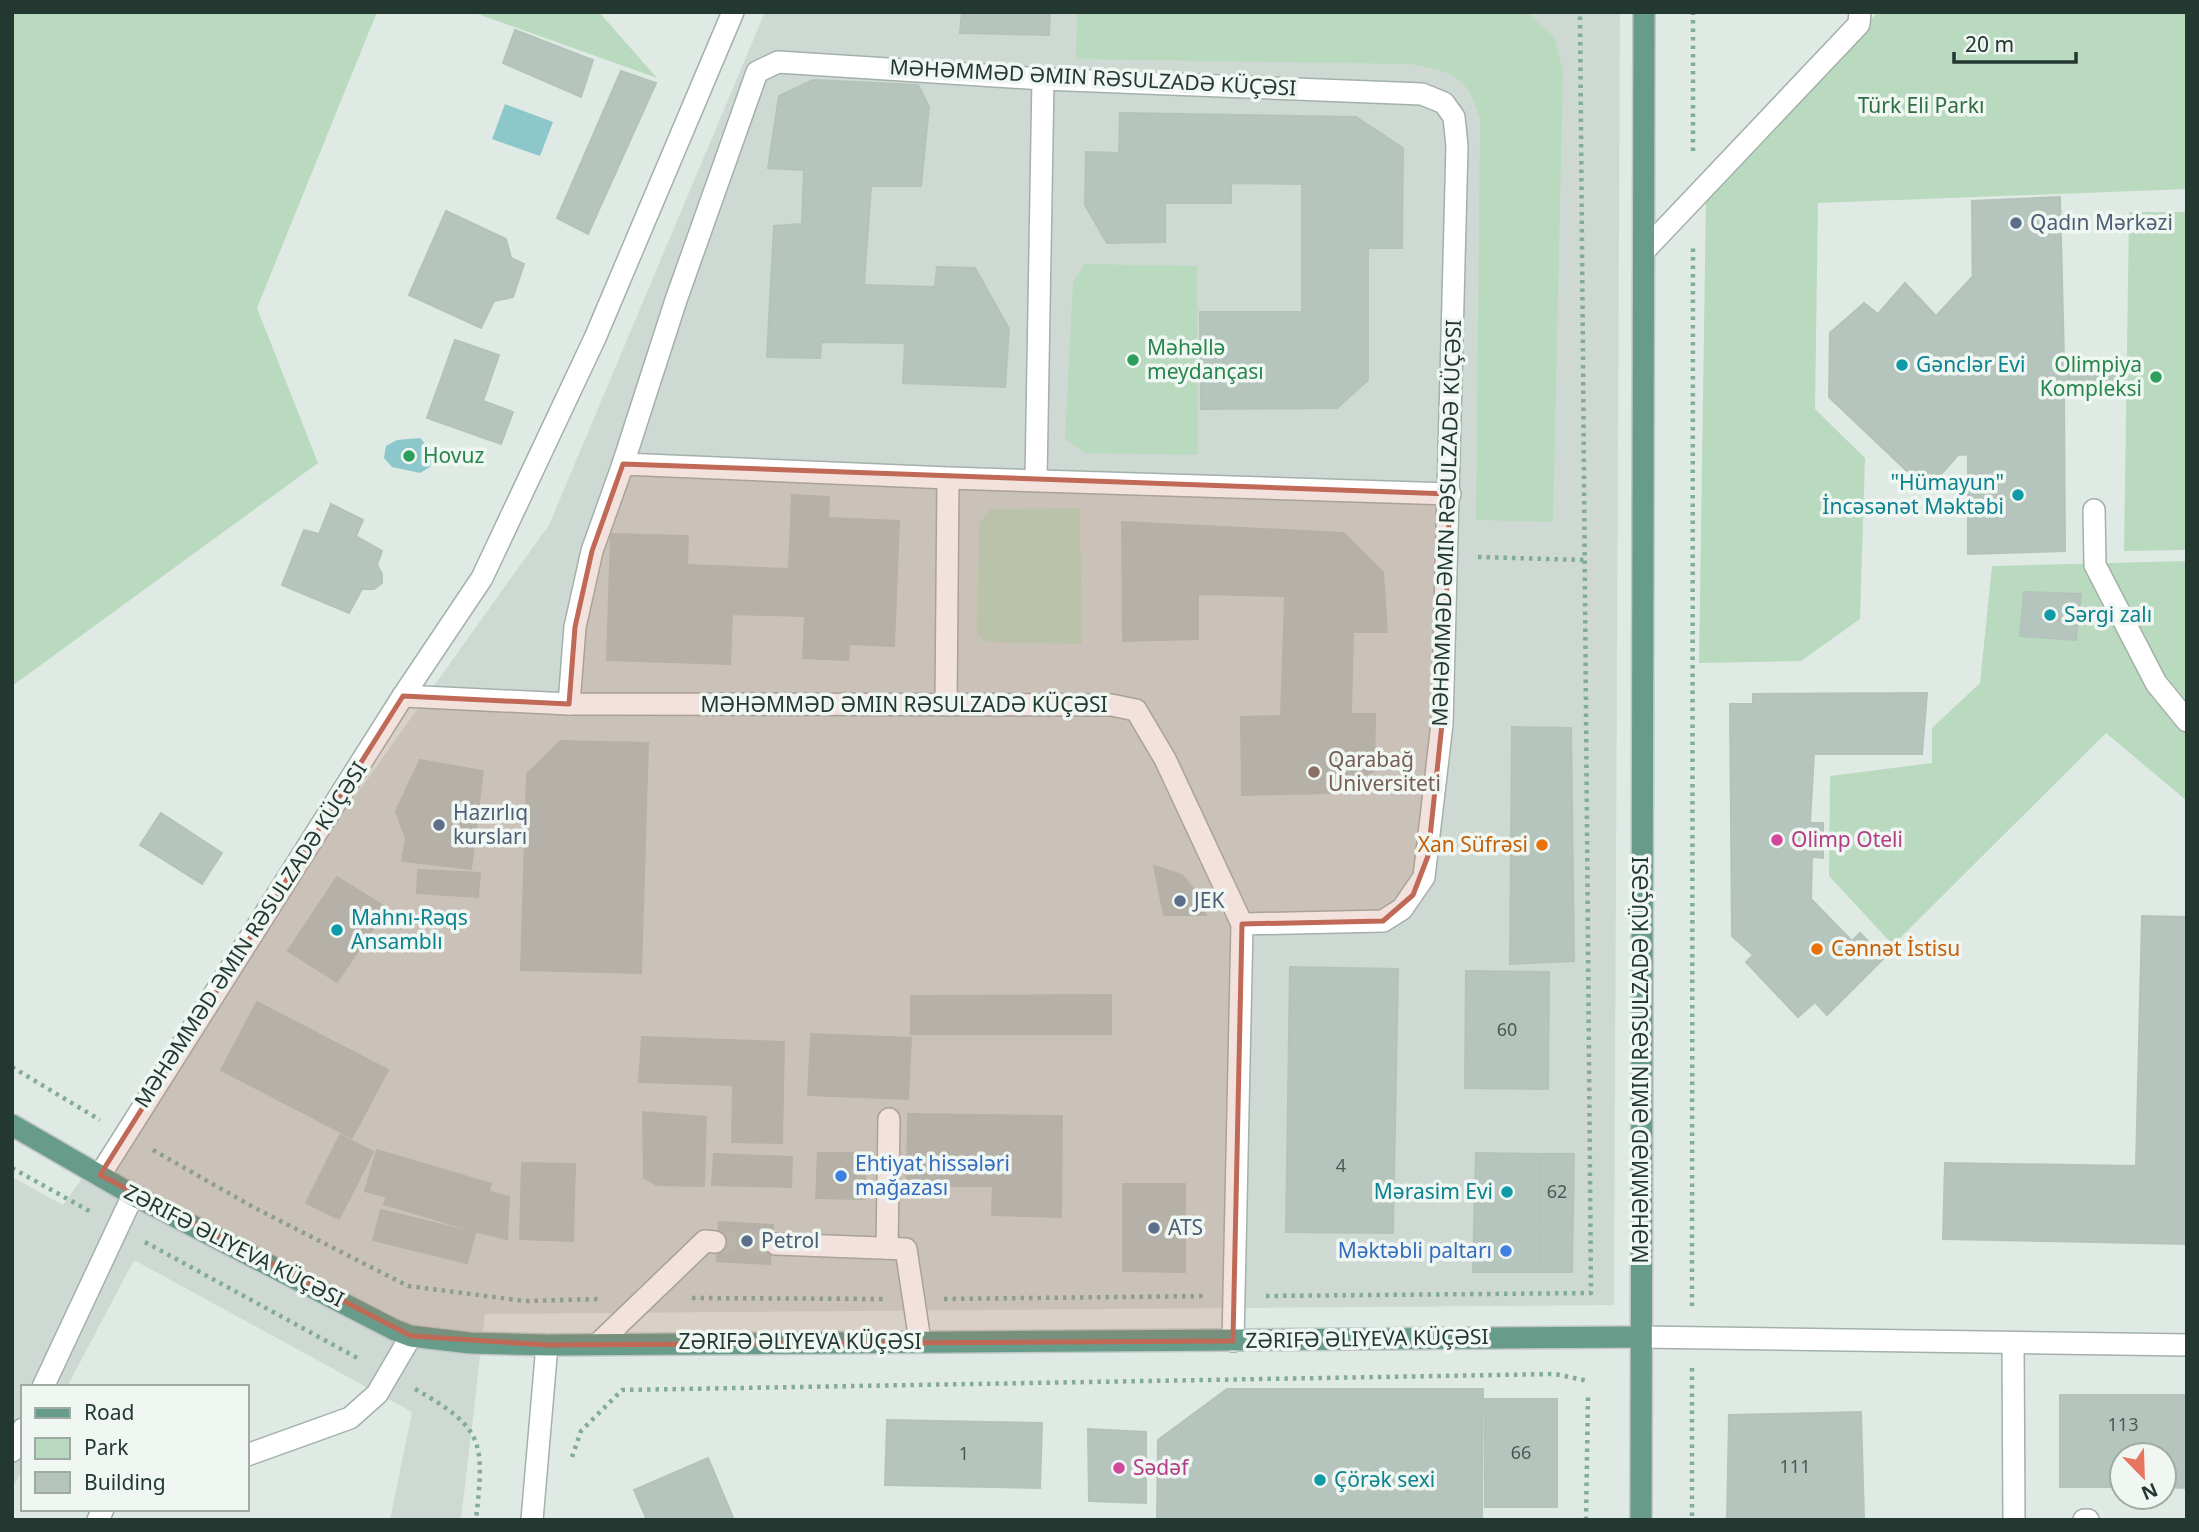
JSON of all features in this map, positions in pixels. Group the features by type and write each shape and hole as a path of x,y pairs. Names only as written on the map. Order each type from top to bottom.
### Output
{"main road":[{"name":"MƏHƏMMƏD ƏMIN RƏSULZADƏ KÜÇƏSI","path":"1641,1520 1644,12"},
{"name":"ZƏRIFƏ ƏLIYEVA KÜÇƏSI","path":"12,1125 133,1195 411,1336 470,1343 547,1345 1640,1337"}],"street":[{"name":"MƏHƏMMƏD ƏMIN RƏSULZADƏ KÜÇƏSI","path":"100,1175 403,696 482,578 595,338 733,12"},
{"path":"1644,251 1859,24 1860,12"},
{"name":"MƏHƏMMƏD ƏMIN RƏSULZADƏ KÜÇƏSI","path":"403,696 569,704 1111,705 1136,710 1165,759 1242,924 1384,921 1402,909 1424,877 1442,724 1457,146 1454,117 1444,103 1422,94 1362,90 1043,79 778,62 757,72 676,300 592,551 575,627 569,704"},
{"path":"1036,479 1043,79"},
{"path":"623,464 948,478 1450,494"},
{"path":"946,705 948,478"},
{"path":"2094,510 2095,565 2156,682 2187,721"},
{"path":"1233,1341 1242,924"},
{"path":"887,1248 888,1119"},
{"path":"44,1385 133,1195"},
{"path":"599,1343 705,1241 715,1242"},
{"path":"776,1244 906,1249 920,1341"},
{"path":"248,1455 350,1418 377,1394 411,1336"},
{"path":"1640,1337 2187,1345"},
{"path":"2013,1343 2014,1520"},
{"path":"545,1520 533,1510 547,1345"},
{"path":"12,1451 21,1433"}],"path":[{"path":"12,1067 253,1207 408,1286 525,1301 1591,1293 1580,12"},
{"path":"1692,1520 1693,12"},
{"path":"1447,556 1586,559"},
{"path":"12,1168 449,1408 475,1437 481,1455 476,1520"},
{"path":"569,1465 581,1432 622,1390 1555,1374 1588,1381"},
{"path":"1587,1520 1588,1396"}],"highlighted area":[{"path":"623,464 1450,494 1442,724 1428,856 1413,895 1383,921 1242,924 1233,1341 547,1345 411,1336 100,1175 403,696 569,704 575,627 592,551"}],"shaded area":[{"path":"765,12 1620,12 1614,1305 485,1314 461,1520 390,1520 412,1412 134,1260 68,1385 21,1385 21,1473 12,1489 12,1177 63,1205 549,525"}],"green space":[{"path":"12,12 377,12 257,308 318,463 12,686"},
{"path":"472,12 599,12 657,78"},
{"path":"1077,12 1527,12 1555,38 1563,71 1553,522 1476,520 1480,118 1470,93 1463,84 1448,73 1410,64 1076,59"},
{"name":"Türk Eli Parkı","path":"1878,12 2187,12 2187,189 1818,203 1815,409 1865,458 1860,619 1801,661 1699,663 1706,197"},
{"name":"Olimpiya Kompleksi","path":"2129,212 2187,212 2187,550 2124,551"},
{"name":"Məhəllə meydançası","path":"1085,264 1197,266 1198,455 1085,453 1065,439 1073,282"},
{"path":"1080,508 1082,644 985,642 977,634 979,523 990,509"},
{"path":"2187,561 2187,801 2106,733 1893,945 1829,876 1830,776 1932,763 1932,728 1980,683 1992,566"}],"water":[{"path":"505,104 553,122 540,156 492,139"},
{"name":"Hovuz","path":"420,438 434,454 430,467 420,473 392,467 384,458 386,446 397,440"}],"building":[{"path":"962,12 1050,12 1049,35 960,33"},
{"path":"515,30 593,60 581,97 503,63"},
{"path":"621,71 656,83 588,234 557,218"},
{"path":"813,80 918,85 929,107 921,186 871,186 864,285 935,287 937,267 975,268 1009,329 1005,387 903,383 905,343 821,342 820,358 767,357 774,226 802,224 804,170 768,168 779,96"},
{"path":"1120,113 1356,117 1403,148 1402,248 1368,248 1368,380 1337,408 1201,409 1200,312 1302,312 1302,184 1231,183 1231,203 1165,203 1165,242 1107,243 1085,205 1086,152 1119,153"},
{"path":"2060,197 2064,360 2126,360 2125,393 2064,392 2065,551 1968,554 1968,454 1974,454 1972,201"},
{"path":"446,211 506,239 511,258 524,264 513,297 494,301 481,328 409,295"},
{"name":"Gənclər Evi","path":"1974,275 1974,454 1958,455 1927,490 1829,397 1830,333 1864,303 1878,314 1905,283 1936,316"},
{"path":"455,340 499,355 483,401 513,412 501,444 427,418"},
{"path":"792,495 829,497 828,518 899,521 894,646 849,644 848,660 803,658 805,616 732,614 730,664 607,660 611,534 688,536 687,565 789,569"},
{"path":"331,504 363,520 356,536 382,551 377,565 382,574 382,583 374,589 362,589 349,613 282,585 304,530 319,534"},
{"path":"1122,522 1344,533 1383,572 1387,632 1353,632 1351,714 1375,714 1374,771 1330,793 1242,795 1241,717 1281,716 1285,596 1198,594 1198,639 1123,641"},
{"name":"Sərgi zalı","path":"2024,592 2081,594 2076,640 2020,636"},
{"name":"Olimp Oteli","path":"1927,693 1922,754 1814,754 1810,823 1823,823 1823,858 1812,857 1811,899 1753,955 1732,936 1730,704 1753,704 1753,694"},
{"name":"Xan Süfrəsi","path":"1512,727 1571,728 1574,961 1510,964"},
{"path":"560,741 648,743 641,973 521,970 527,774"},
{"name":"Hazırlıq kursları","path":"420,760 483,771 471,869 402,861 406,839 396,811"},
{"path":"161,813 222,853 202,884 140,845"},
{"name":"JEK","path":"1154,866 1182,875 1192,887 1206,915 1164,915"},
{"path":"418,870 480,873 478,897 417,893"},
{"name":"Mahnı-Rəqs Ansamblı","path":"337,877 387,908 337,982 288,951"},
{"name":"Cənnət İstisu","path":"1811,899 1852,941 1860,933 1884,958 1827,1015 1815,1002 1798,1017 1746,962"},
{"path":"2142,916 2187,917 2187,1244 1943,1239 1945,1163 2136,1166"},
{"path":"1290,967 1398,969 1393,1233 1286,1232"},
{"path":"1466,971 1549,972 1548,1089 1465,1088"},
{"path":"1111,995 1111,1034 911,1034 911,996"},
{"path":"257,1002 388,1070 352,1138 221,1070"},
{"path":"811,1034 911,1038 908,1099 808,1095"},
{"path":"642,1037 784,1042 782,1143 732,1142 733,1085 639,1082"},
{"path":"643,1112 706,1117 704,1186 657,1185 644,1178"},
{"path":"908,1114 1062,1116 1061,1217 992,1215 993,1186 907,1186"},
{"path":"340,1135 373,1152 339,1219 306,1203"},
{"path":"377,1150 491,1184 477,1232 384,1204 387,1197 365,1191"},
{"name":"Ehtiyat hissələri mağazası","path":"818,1153 865,1153 865,1199 816,1198"},
{"name":"Mərasim Evi","path":"1476,1153 1540,1154 1539,1230 1474,1230"},
{"path":"714,1154 792,1157 791,1187 712,1185"},
{"path":"1540,1154 1574,1154 1572,1272 1539,1272"},
{"path":"522,1163 575,1164 574,1201 521,1200"},
{"name":"ATS","path":"1123,1184 1185,1184 1185,1272 1123,1271"},
{"path":"490,1192 509,1197 507,1239 478,1232"},
{"path":"521,1202 574,1203 573,1241 520,1239"},
{"path":"381,1210 475,1233 467,1263 373,1240"},
{"path":"719,1222 773,1225 770,1264 717,1261"},
{"name":"Məktəbli paltarı","path":"1474,1230 1539,1230 1539,1272 1473,1272"},
{"name":"Çörək sexi","path":"1227,1389 1483,1389 1482,1520 1157,1520 1158,1440"},
{"path":"2060,1395 2187,1395 2187,1488 2178,1488 2178,1441 2108,1441 2108,1487 2060,1487"},
{"path":"1485,1399 1557,1399 1557,1507 1485,1507"},
{"path":"1861,1412 1864,1520 1727,1520 1729,1415"},
{"path":"887,1420 1042,1423 1040,1488 885,1485"},
{"path":"1088,1429 1146,1432 1146,1503 1089,1501"},
{"path":"708,1458 734,1520 647,1520 634,1490"}],"tunnel":[{"path":"715,1242 776,1244"}],"place":[{"name":"Qadın Mərkəzi","path":"2016,223"},
{"name":"Məhəllə meydançası","path":"1133,360"},
{"name":"Gənclər Evi","path":"1902,365"},
{"name":"Olimpiya Kompleksi","path":"2156,377"},
{"name":"Hovuz","path":"409,456"},
{"name":"\"Hümayun\" İncəsənət Məktəbi","path":"2018,495"},
{"name":"Sərgi zalı","path":"2050,615"},
{"name":"Qarabağ Universiteti","path":"1314,772"},
{"name":"Hazırlıq kursları","path":"439,825"},
{"name":"Olimp Oteli","path":"1777,840"},
{"name":"Xan Süfrəsi","path":"1542,845"},
{"name":"JEK","path":"1180,901"},
{"name":"Mahnı-Rəqs Ansamblı","path":"337,930"},
{"name":"Cənnət İstisu","path":"1817,949"},
{"name":"Ehtiyat hissələri mağazası","path":"841,1176"},
{"name":"Mərasim Evi","path":"1507,1192"},
{"name":"ATS","path":"1154,1228"},
{"name":"Petrol","path":"747,1241"},
{"name":"Məktəbli paltarı","path":"1506,1251"},
{"name":"Sədəf","path":"1119,1468"},
{"name":"Çörək sexi","path":"1320,1480"}]}
